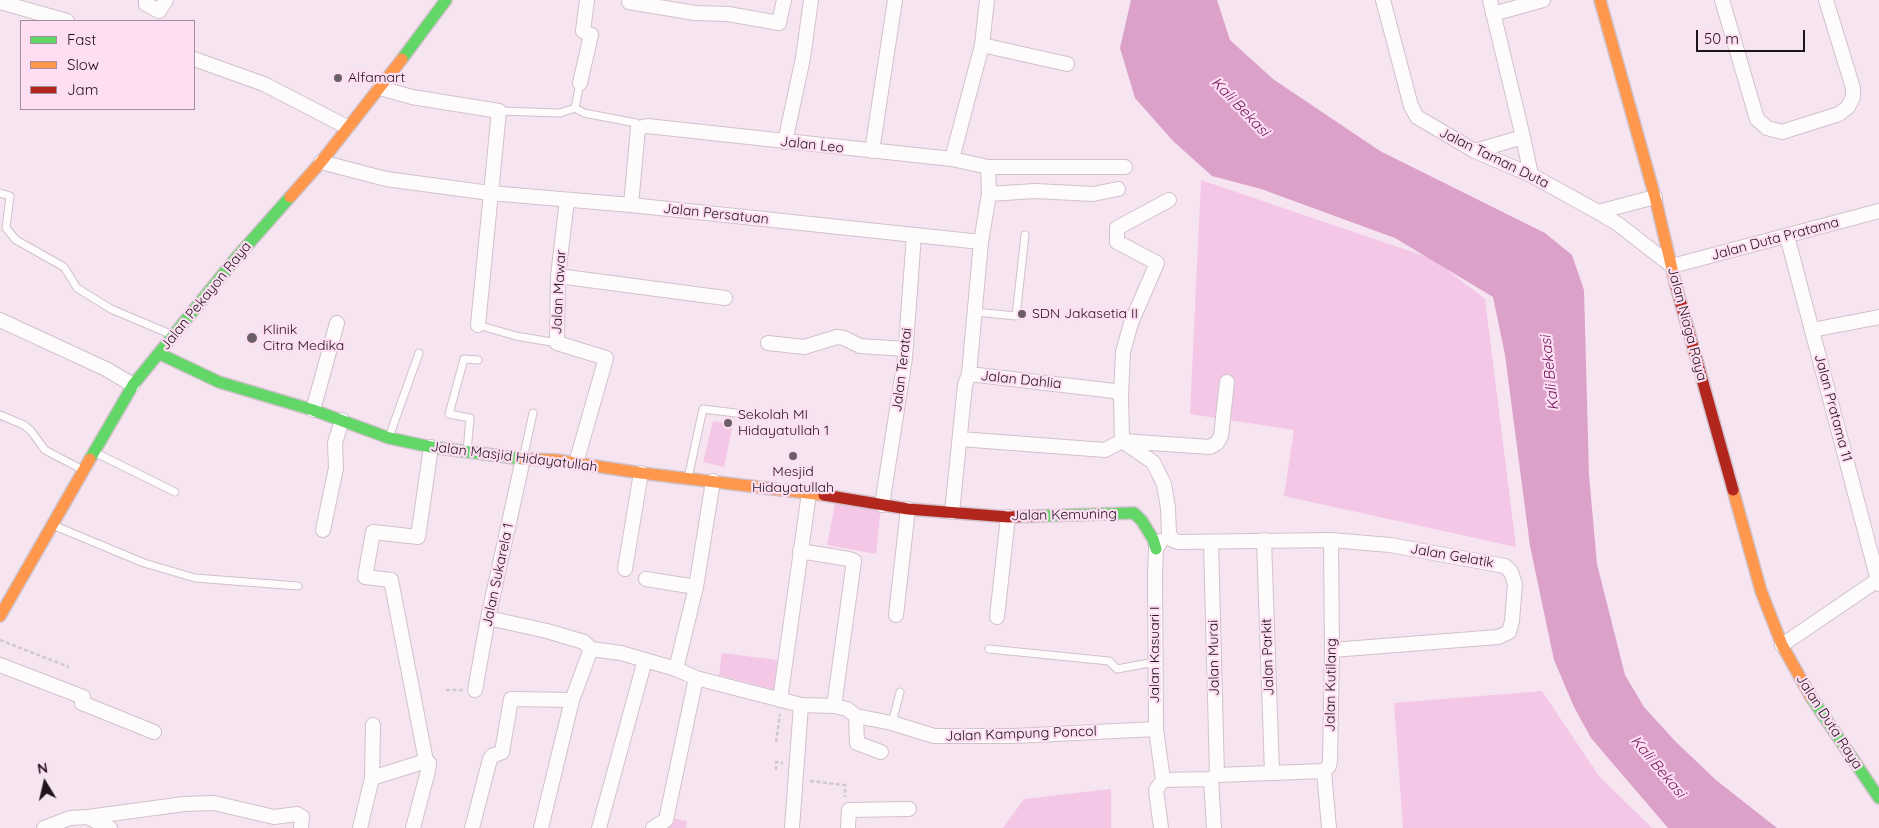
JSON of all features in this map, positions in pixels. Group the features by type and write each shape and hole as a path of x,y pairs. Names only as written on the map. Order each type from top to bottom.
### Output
{"street":[{"path":"146,0 146,4 159,11 166,0"},
{"name":"Jalan Pekayon Raya","path":"0,616 10,591 53,525 134,385 236,258 321,162 380,88 446,0"},
{"path":"580,83 591,35 583,31 587,0"},
{"path":"630,0 629,2 695,13 728,14 779,23 784,0"},
{"path":"785,142 803,58 811,0"},
{"path":"872,151 895,0"},
{"path":"952,160 982,45 987,0"},
{"name":"Jalan Taman Duta","path":"1383,0 1411,106 1417,117 1427,125 1475,151 1531,176 1598,212 1672,266"},
{"path":"1490,0 1531,176"},
{"path":"1493,14 1543,0"},
{"name":"Jalan Niaga Raya","path":"1600,0 1655,197 1750,554 1761,591 1782,645"},
{"path":"1722,0 1757,120 1767,128 1782,132 1839,114 1848,107 1853,97 1853,88 1826,0"},
{"path":"0,2 63,20"},
{"path":"982,45 1067,64"},
{"path":"195,59 264,84 347,127"},
{"path":"380,88 412,97 499,111 478,325"},
{"name":"Jalan Leo","path":"638,128 647,126 872,151 952,160 988,167 1125,167"},
{"path":"631,205 638,128"},
{"path":"1475,151 1523,137"},
{"name":"Jalan Persatuan","path":"321,162 386,179 490,193 631,205 981,242"},
{"path":"969,374 981,242 989,194 988,167"},
{"path":"989,194 1035,190 1093,194 1118,189"},
{"path":"1598,212 1655,197"},
{"name":"Jalan Mawar","path":"567,200 558,276 557,343 606,358 576,463"},
{"path":"1122,442 1121,395 1123,352 1131,322 1157,263 1117,242 1118,228 1169,200"},
{"name":"Jalan Duta Pratama","path":"1672,266 1879,211"},
{"name":"Jalan Teratai","path":"882,505 905,349 914,235"},
{"name":"Jalan Pratama 11","path":"1787,236 1878,581"},
{"path":"558,276 725,298"},
{"path":"1812,330 1879,317"},
{"path":"0,320 106,369 134,385"},
{"path":"313,410 337,323"},
{"path":"768,343 804,347 836,337 844,338 860,346 905,349"},
{"name":"Jalan Masjid Hidayatullah","path":"160,354 219,382 313,410 389,438 431,448 523,459 556,460 641,473 809,493 908,509"},
{"name":"Jalan Dahlia","path":"952,512 965,385 969,374 1114,390 1121,395"},
{"path":"960,439 1105,450 1122,442 1210,447 1218,443 1222,436 1226,382"},
{"path":"323,530 336,468 335,443 342,420"},
{"path":"1122,442 1152,462 1164,484 1168,508 1169,534 1173,540 1178,542 1331,540"},
{"path":"413,828 428,764 391,580 365,577 373,532 418,537 431,448"},
{"name":"Jalan Sukarela 1","path":"475,690 488,618 523,459"},
{"path":"625,569 641,473"},
{"path":"676,669 696,587 713,481"},
{"path":"781,700 809,493"},
{"path":"896,615 908,509"},
{"name":"Jalan Kemuning","path":"908,509 1008,517 1134,514 1142,521 1153,539 1156,549"},
{"path":"997,617 1008,517"},
{"path":"1156,549 1160,542 1169,534"},
{"name":"Jalan Parkit","path":"1264,540 1272,773"},
{"name":"Jalan Gelatik","path":"1331,540 1390,545 1506,566 1511,572 1515,584 1512,621 1509,632 1498,638 1332,650"},
{"name":"Jalan Kutilang","path":"1329,828 1324,771 1329,766 1330,761 1331,540"},
{"name":"Jalan Murai","path":"1212,542 1214,828"},
{"name":"Jalan Kasuari I","path":"1156,549 1156,729 1163,780"},
{"path":"800,551 849,558 854,561 834,706"},
{"path":"646,579 696,587"},
{"path":"1782,645 1878,581"},
{"name":"Jalan Kampung Poncol","path":"488,618 547,630 584,642 590,649 621,653 676,669 696,678 801,705 834,706 847,709 856,716 892,723 934,736 1014,736 1156,729"},
{"name":"Jalan Duta Raya","path":"1782,645 1813,701 1879,798"},
{"path":"540,828 572,700 590,649"},
{"path":"599,828 645,660"},
{"path":"0,665 75,693 83,697 82,704 154,732"},
{"path":"653,828 666,820 696,678"},
{"path":"472,828 490,759 492,756 502,752 511,699 572,700"},
{"path":"792,828 801,705"},
{"path":"856,716 857,743 881,752"},
{"path":"360,828 372,778 373,725"},
{"path":"372,778 428,764"},
{"path":"1161,828 1156,790 1163,780 1324,771"},
{"path":"44,828 70,818 88,818 184,804 214,803 274,817 297,814 302,817 300,828"},
{"path":"848,828 849,810 909,809"},
{"path":"88,818 110,828"}],"lane":[{"path":"575,108 580,83"},
{"path":"499,111 560,113 575,108 584,113 636,123 638,128"},
{"path":"0,193 10,196 6,228 16,240 64,267 77,288 111,309 173,335"},
{"path":"976,312 1016,316 1025,235"},
{"path":"478,325 516,336 557,343"},
{"path":"389,438 419,352"},
{"path":"467,452 470,418 449,414 464,359 478,360"},
{"path":"688,478 703,409 752,415"},
{"path":"523,459 533,413"},
{"path":"0,415 24,425 46,450 86,470"},
{"path":"96,453 175,492"},
{"path":"53,525 144,562 195,578 298,586"},
{"path":"990,650 1109,661 1117,669 1156,662"},
{"path":"892,723 900,692"}],"path":[{"path":"0,640 70,667"},
{"path":"776,742 781,700"},
{"path":"796,780 845,785 845,802 849,810"}],"shaded area":[{"path":"1201,180 1433,259 1485,299 1516,547 1284,496 1294,430 1190,414"},
{"path":"713,421 733,424 724,467 703,462"},
{"path":"836,499 881,506 876,554 827,545"},
{"path":"722,653 777,660 774,690 719,675"},
{"path":"1542,691 1599,776 1652,828 1403,828 1394,703"},
{"path":"1111,789 1111,828 1003,828 1024,799"},
{"path":"670,818 687,821 686,828 668,828"}],"water":[{"name":"Kali Bekasi","path":"1131,0 1217,0 1230,40 1273,79 1380,151 1545,233 1572,255 1584,290 1589,475 1597,564 1625,675 1644,707 1675,741 1716,780 1777,828 1668,828 1591,738 1574,707 1554,660 1530,546 1505,355 1493,297 1395,238 1261,189 1212,176 1173,141 1135,98 1120,48"}],"traffic: fast":[{"path":"402,59 446,0"},
{"path":"90,459 133,385 236,258 290,197"},
{"path":"160,354 219,382 313,410 389,438 431,447 523,459"},
{"path":"1038,516 1134,513 1142,521 1153,539 1156,549"},
{"path":"1811,697 1879,798"}],"traffic: slow":[{"path":"1600,0 1655,197 1676,286"},
{"path":"290,197 321,162 402,59"},
{"path":"0,616 90,459"},
{"path":"523,459 556,460 641,473 824,495"},
{"path":"1733,490 1761,591 1782,645 1811,697"}],"traffic: jam":[{"path":"1676,286 1733,490"},
{"path":"824,495 908,509 1008,517 1038,516"}],"place":[{"name":"Alfamart","path":"338,78"},
{"name":"SDN Jakasetia II","path":"1022,314"},
{"name":"Klinik Citra Medika","path":"252,338"},
{"name":"Sekolah MI Hidayatullah 1","path":"728,423"},
{"name":"Mesjid Hidayatullah","path":"793,456"}]}
